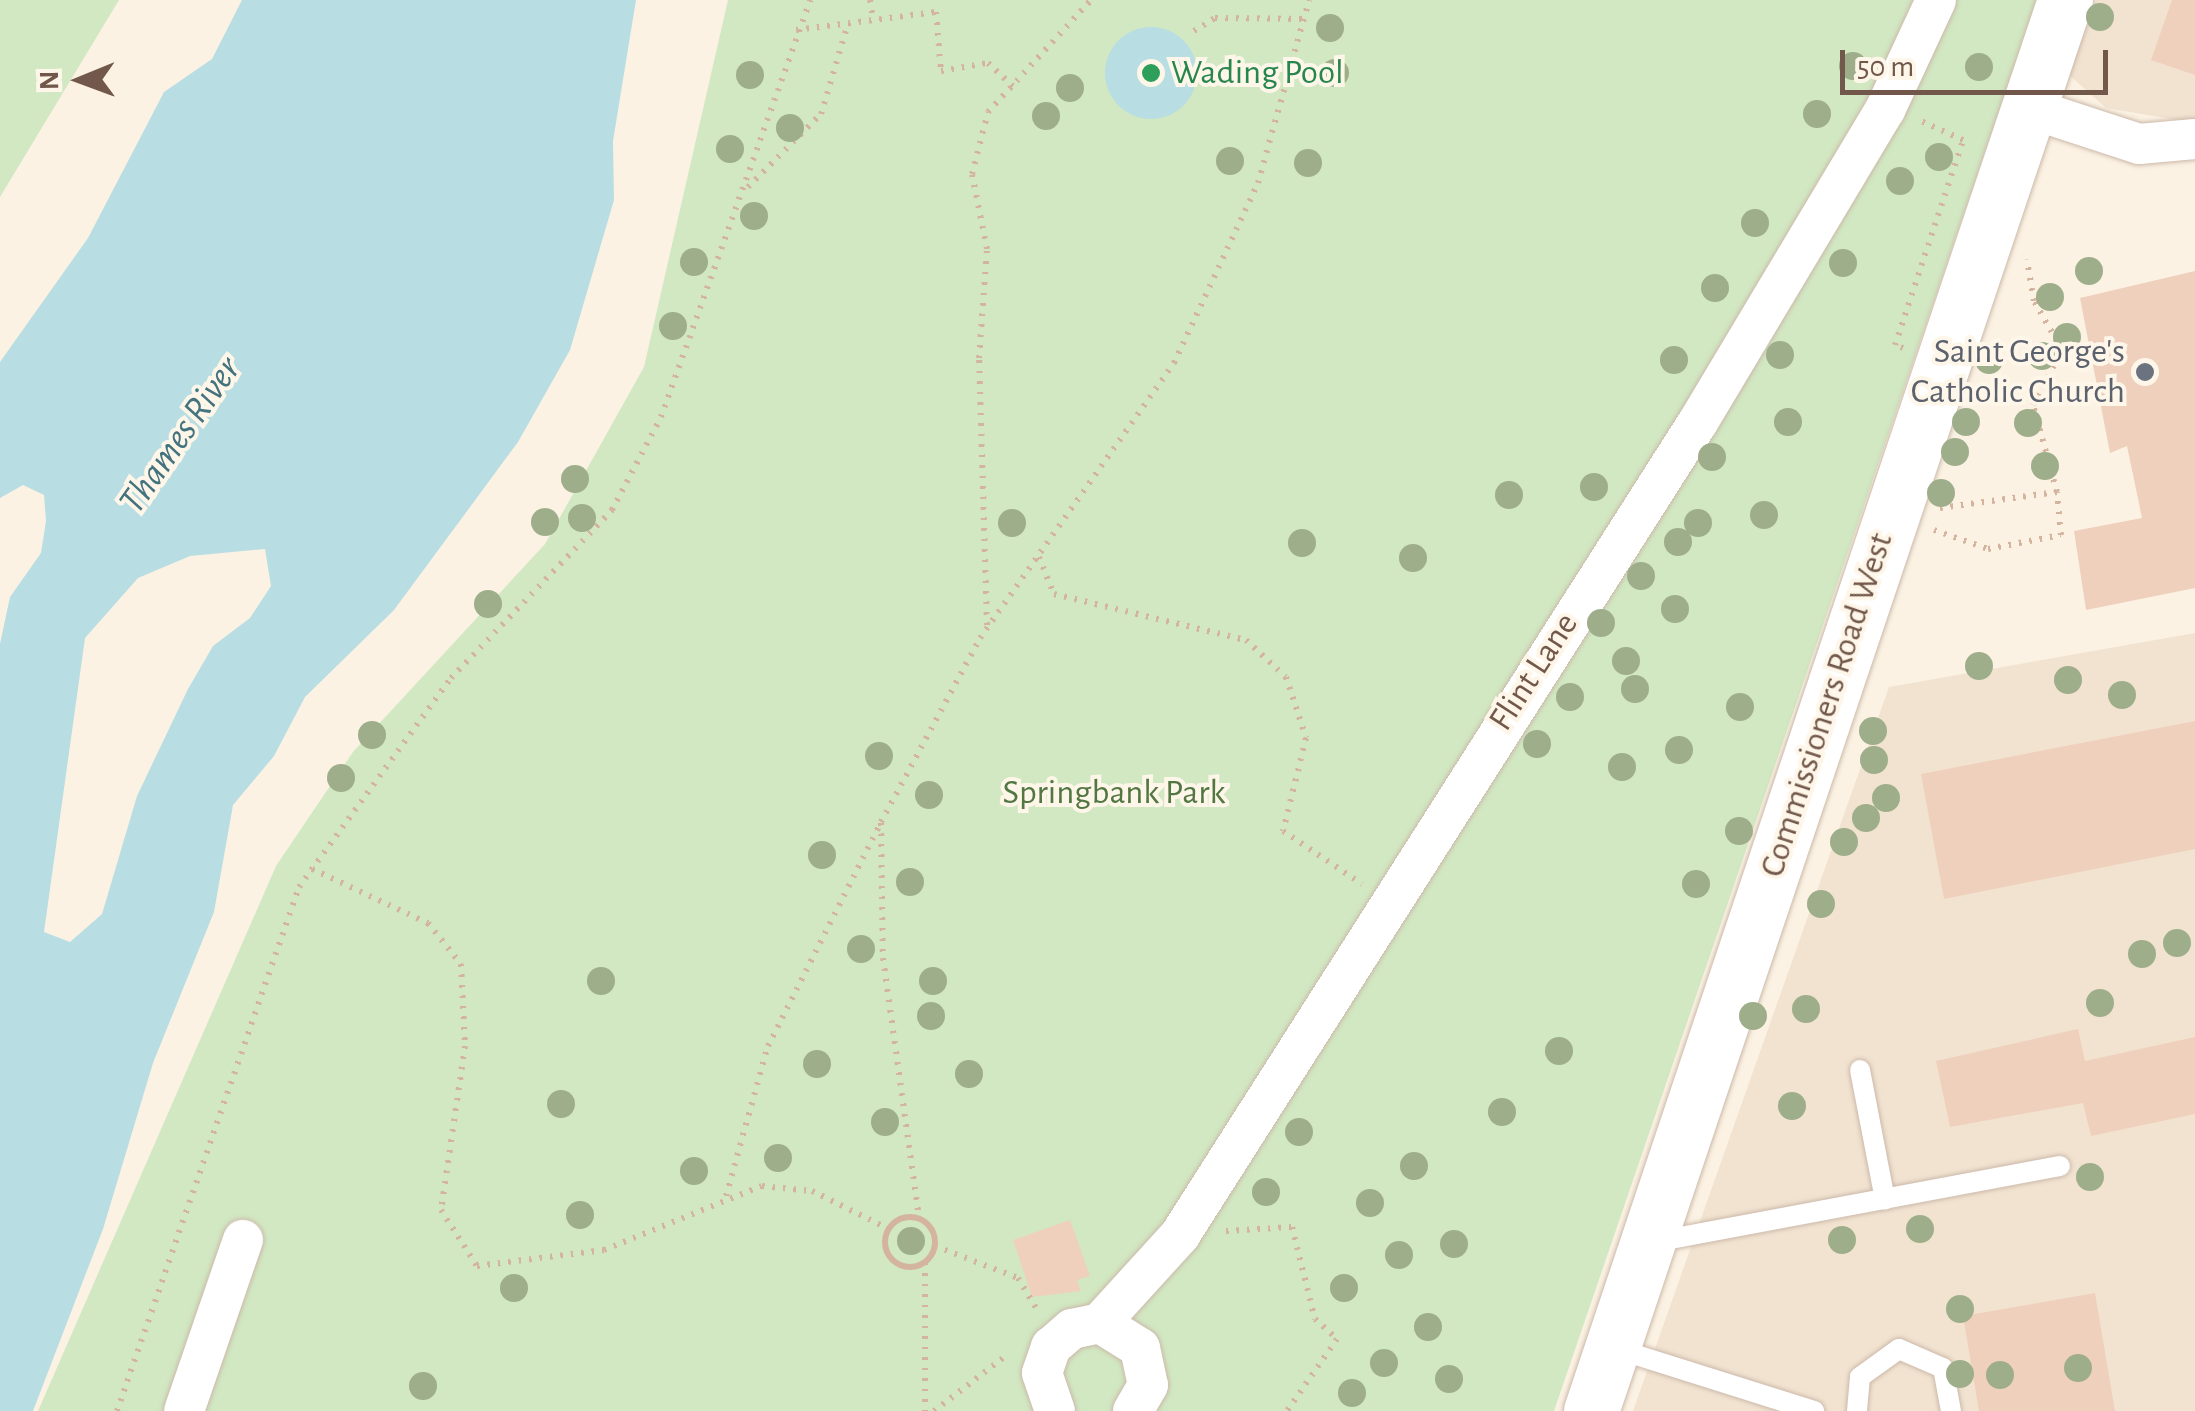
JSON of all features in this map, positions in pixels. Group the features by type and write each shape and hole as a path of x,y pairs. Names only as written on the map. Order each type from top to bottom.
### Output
{"main road":[{"name":"Commissioners Road West","path":"1591,1411 2026,107 2066,0"}],"street":[{"name":"Flint Lane","path":"1100,1323 1180,1234 1387,901 1698,422 1885,110 1936,0"},
{"path":"2026,107 2139,144 2195,139"},
{"path":"184,1411 243,1240"},
{"path":"1054,1411 1042,1374 1051,1347 1072,1328 1100,1323 1140,1348 1148,1384 1133,1411"}],"lane":[{"path":"1860,1070 1885,1200"},
{"path":"1647,1243 2060,1166"},
{"path":"1612,1348 1814,1411"},
{"path":"1856,1411 1870,1364 1899,1349 1943,1368 1951,1411"}],"path":[{"path":"117,1411 312,870 451,678 612,510 661,417 746,188 796,30 810,0"},
{"path":"870,0 873,18"},
{"path":"987,628 978,358 987,249 972,174 988,112 1090,0"},
{"path":"726,1196 768,1046 881,822 987,628 1174,363 1258,183 1309,0"},
{"path":"796,30 847,27 873,18 936,12 941,70 988,63 1014,86"},
{"path":"1194,30 1215,18 1306,18"},
{"path":"746,188 821,114 847,27"},
{"path":"1904,114 1963,140"},
{"path":"2026,253 2034,301 2062,350 2033,405 2056,492 2062,535 1988,548 1932,530 1935,509 2056,492"},
{"path":"1038,556 1054,594 1246,640 1286,677 1306,738 1283,831 1387,901"},
{"path":"881,822 883,958 919,1219 934,1246 1018,1278 1047,1324"},
{"path":"312,870 428,924 461,964 464,1046 441,1210 477,1266 604,1250 726,1196 762,1186 812,1192 889,1229 919,1219"},
{"path":"1214,1232 1292,1227 1316,1319 1337,1339 1286,1411"},
{"path":"889,1229 894,1260 925,1262"},
{"path":"925,1411 925,1262 934,1246"}],"shaded area":[{"path":"2096,0 2195,0 2195,123 2106,108 2068,74"},
{"path":"2195,633 2195,1411 1633,1411 1889,687"}],"green space":[{"path":"0,0 119,0 0,197"},
{"name":"Springbank Park","path":"728,0 2037,0 1554,1411 38,1411 276,866 353,752 545,544 644,367"}],"water":[{"name":"Thames River","path":"242,0 636,0 613,141 614,200 570,350 518,442 394,610 305,697 274,756 233,805 214,912 153,1063 103,1229 33,1411 0,1411 0,644 10,597 41,553 46,521 44,495 23,485 0,498 0,362 88,238 164,92 212,59","holes":["265,549 271,586 250,618 213,646 188,689 137,796 102,914 70,942 44,932 85,638 138,578 190,556"]},
{"name":"Wading Pool","path":"1151,27 1184,40 1197,73 1184,106 1151,119 1118,106 1105,73 1118,40"}],"building":[{"path":"2172,0 2195,0 2195,75 2151,60"},
{"name":"Saint George's Catholic Church","path":"2195,271 2195,588 2086,610 2074,531 2142,518 2127,446 2110,453 2080,298"},
{"path":"2195,721 2195,849 1944,899 1921,774"},
{"path":"2078,1029 2085,1061 2195,1037 2195,1114 2091,1136 2083,1103 1950,1127 1936,1061"},
{"path":"1070,1220 1090,1276 1077,1280 1081,1291 1032,1297 1013,1240"},
{"path":"2095,1293 2115,1411 1979,1411 1963,1316"}],"place":[{"name":"Wading Pool","path":"1151,73"},
{"name":"Saint George's Catholic Church","path":"2145,372"}]}
